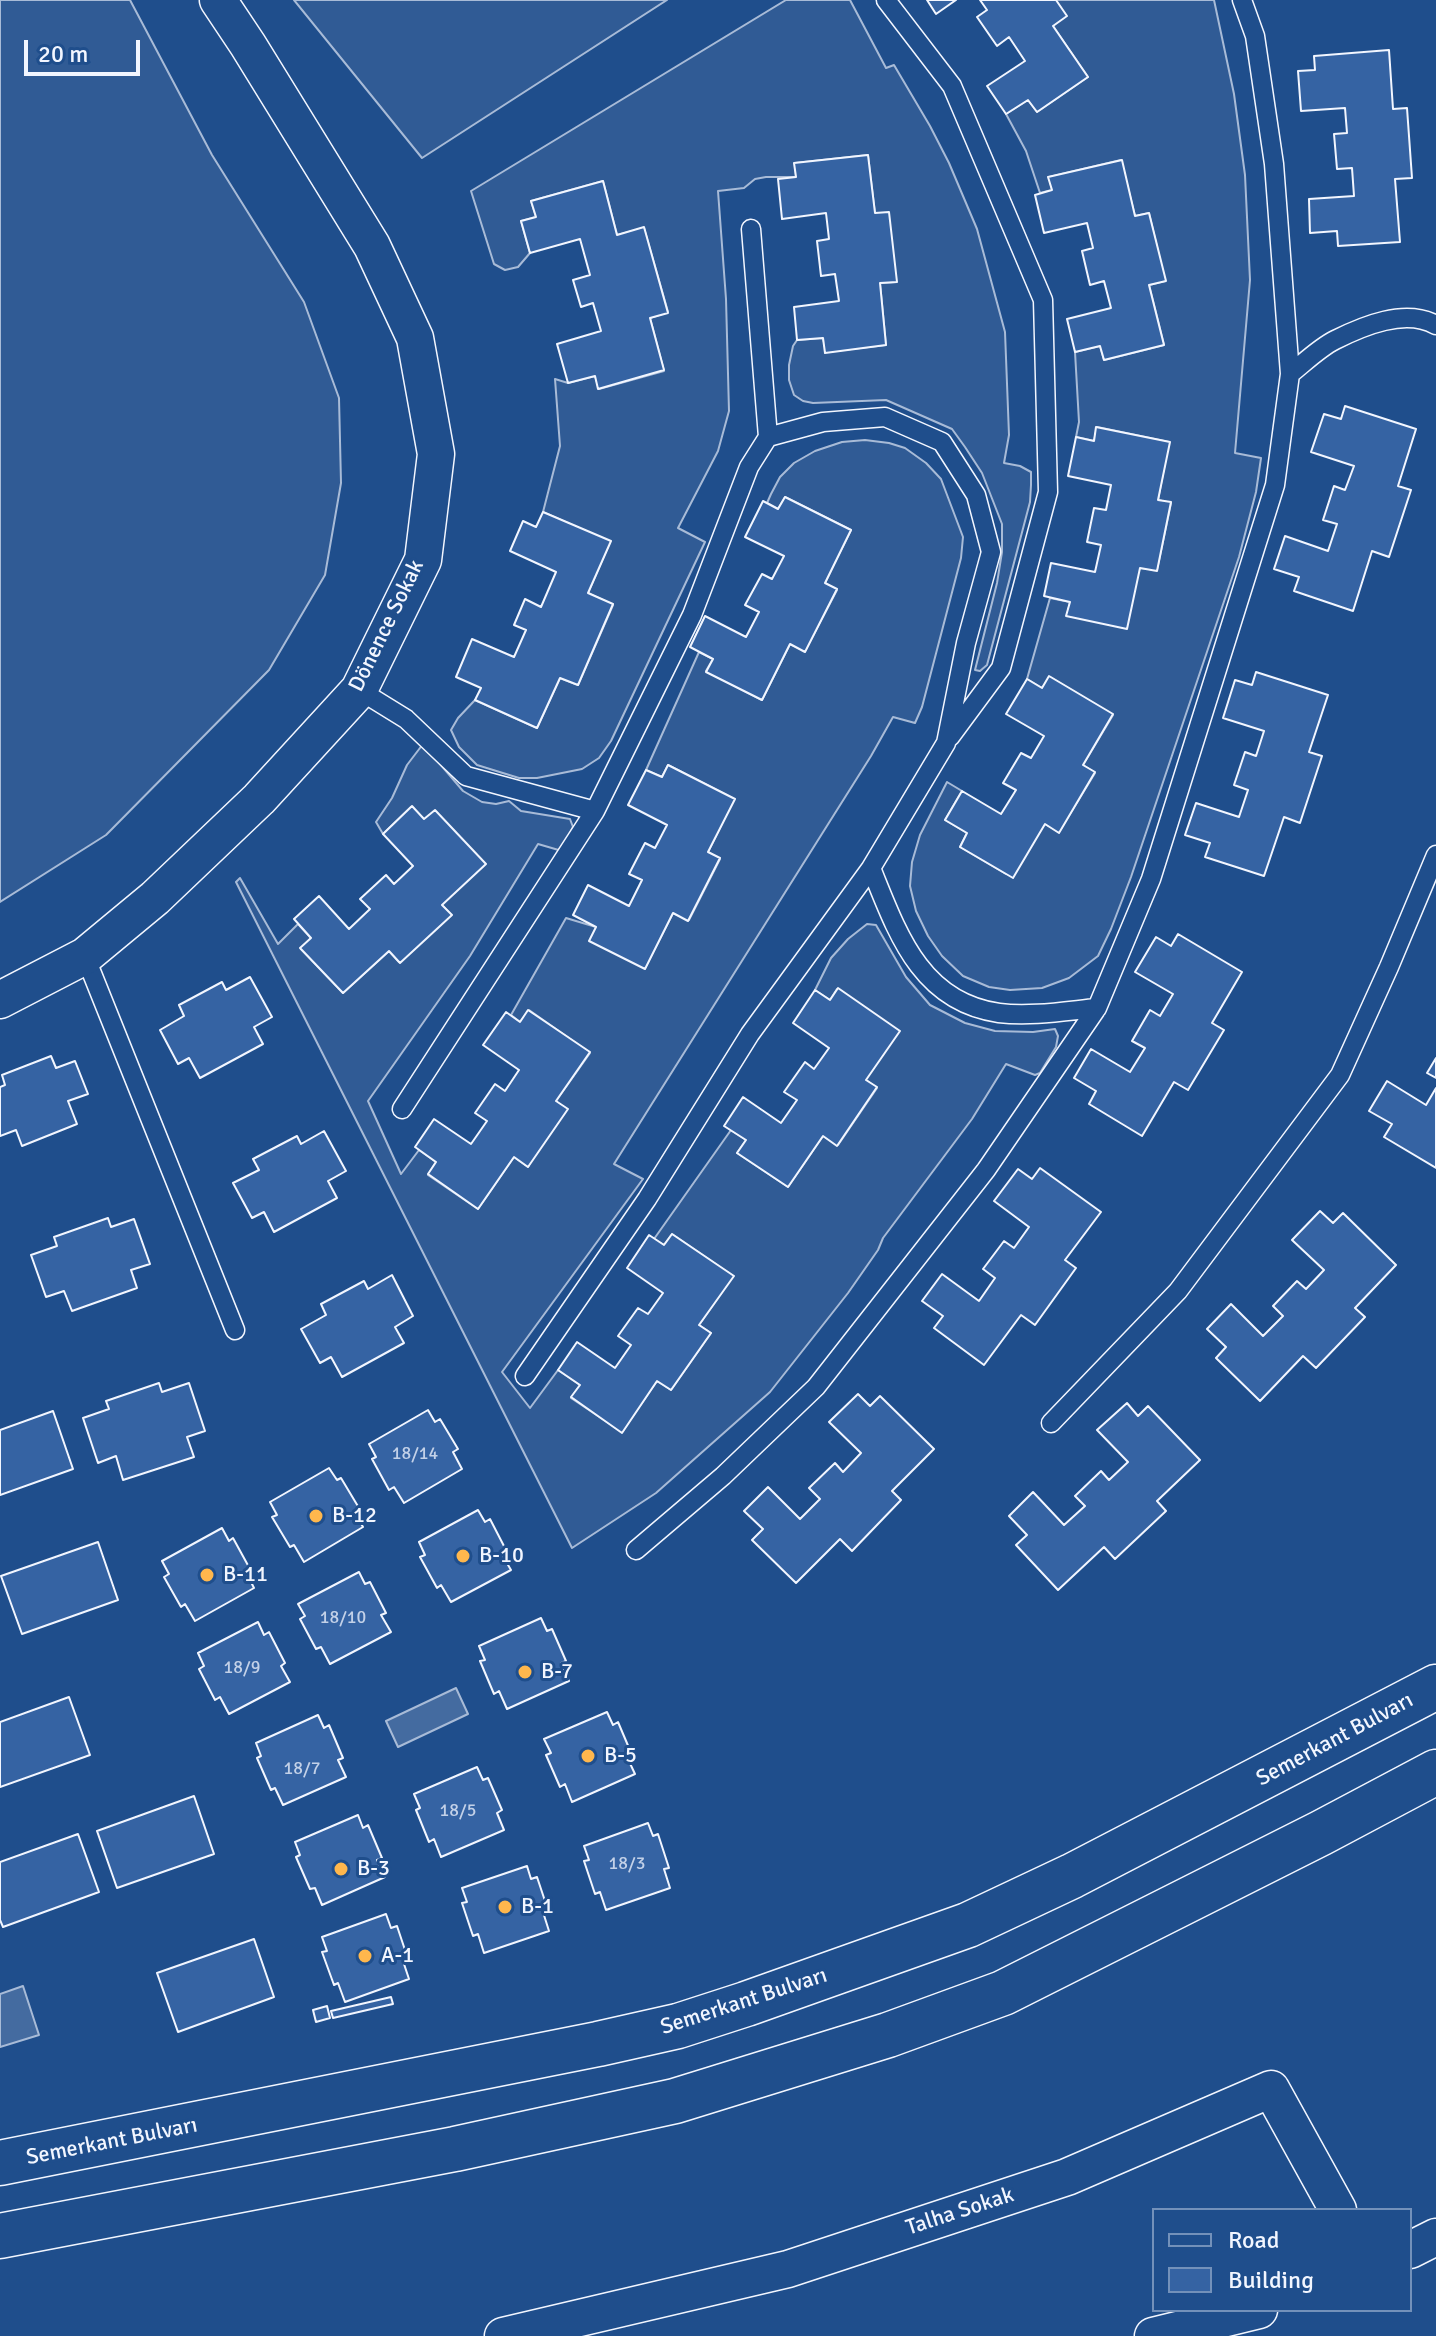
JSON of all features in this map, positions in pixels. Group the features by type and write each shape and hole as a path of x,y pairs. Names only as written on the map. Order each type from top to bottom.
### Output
{"main road":[{"name":"Semerkant Bulvarı","path":"0,2163 598,2044 678,2026 746,2004 921,1943 1019,1902 1436,1687"},
{"path":"0,2236 455,2149 660,2104 888,2035 1003,1993 1436,1772"}],"street":[{"name":"Dönence Sokak","path":"0,1000 85,956 155,898 259,799 359,690 423,560 436,454 415,338 372,246 218,0"},
{"name":"Talha Sokak","path":"503,2336 788,2269 1067,2177 1271,2089 1337,2208"},
{"path":"1412,2249 1436,2237"},
{"path":"1153,2336 1251,2312"}],"lane":[{"path":"525,1376 647,1199 750,1034 871,868 946,743 1001,668 1048,492 1043,300 952,86 886,0"},
{"path":"636,1550 723,1476 816,1387 986,1170 1097,1008 1151,879 1275,485 1290,374 1274,164 1255,36 1242,0"},
{"path":"402,1109 595,811 692,615 749,467 768,437 751,229"},
{"path":"1290,374 1332,341 1388,319 1429,321 1436,325"},
{"path":"768,437 823,422 885,417 942,442 976,495 991,552 966,643 946,743"},
{"path":"359,690 406,719 466,776 595,811"},
{"path":"1051,1423 1178,1291 1340,1075 1436,855"},
{"path":"871,868 901,941 927,978 960,1001 998,1013 1097,1008"},
{"path":"85,956 235,1330"}],"shaded area":[{"path":"0,0 130,0 212,155 304,302 339,398 341,483 325,575 269,670 106,835 0,902"},
{"path":"294,0 667,0 422,158"},
{"path":"786,0 850,0 886,68 894,65 930,126 977,229 1005,332 1009,435 1004,463 1031,472 1030,502 987,665 980,671 975,670 997,583 1002,524 982,473 965,447 952,429 886,400 813,403 794,395 789,380 789,365 797,340 823,338 826,352 886,345 880,283 896,282 875,213 868,155 795,163 796,177 766,177 755,179 744,188 718,191 726,299 729,411 718,451 678,528 705,542 611,741 599,758 582,769 537,778 519,778 477,765 459,747 451,730 458,718 475,700 537,728 560,678 578,685 613,605 588,593 610,542 543,512 560,446 555,379 568,383 595,376 599,389 664,371 650,318 668,312 644,228 617,235 603,181 531,201 536,217 521,221 530,253 518,267 505,270 494,264 471,191"},
{"path":"1056,0 1214,0 1234,94 1245,175 1250,280 1235,453 1261,458 1256,492 1239,557 1111,929 1098,956 1069,978 1042,988 1010,990 989,987 963,976 942,956 928,936 916,911 910,886 912,862 920,835 947,782 962,791 945,820 967,833 960,847 1006,874 1045,824 1059,832 1095,773 1083,765 1113,715 1050,677 1042,688 1027,679 1050,598 1070,602 1067,615 1140,568 1157,570 1171,503 1158,500 1169,442 1097,427 1094,441 1076,437 1079,422 1075,352 1100,346 1104,360 1164,345 1149,285 1165,281 1149,213 1135,216 1121,160 1049,177 1052,190 1040,193 1026,151 1006,114 1028,100 1037,112 1088,77 1053,26"},
{"path":"865,440 905,448 926,463 941,479 963,537 961,558 922,707 915,723 893,717 614,1164 643,1179 502,1372 530,1408 558,1370 580,1385 571,1398 622,1432 657,1381 671,1390 711,1333 699,1325 733,1276 672,1234 664,1245 654,1239 731,1130 746,1140 737,1153 788,1187 823,1136 838,1145 877,1088 866,1080 837,989 830,1000 815,990 831,958 867,924 876,925 906,977 930,1005 965,1023 995,1031 1055,1029 1058,1036 1056,1047 1040,1073 1035,1075 1006,1064 972,1119 883,1238 848,1293 770,1392 656,1493 572,1548 236,882 240,878 278,944 298,924 311,938 301,949 343,993 389,951 399,962 451,915 442,905 424,819 411,807 383,834 376,822 392,798 407,765 423,744 463,791 482,802 496,804 509,801 521,811 570,819 573,827 562,851 538,844 470,956 368,1101 401,1174 419,1150 436,1162 428,1175 478,1209 514,1157 528,1167 556,1101 590,1053 529,1010 520,1022 511,1015 566,918 596,927 645,968 673,913 689,920 720,859 708,852 734,799 668,765 662,777 646,770 699,652 713,659 706,671 762,700 790,644 805,651 837,590 825,583 851,530 785,497 778,509 767,503 771,494 780,477 794,463 815,451 842,442"},
{"path":"456,1688 468,1714 398,1747 386,1721"},
{"path":"23,1986 39,2035 0,2047 0,1994"}],"building":[{"path":"927,0 956,0 936,14"},
{"path":"980,0 1056,0 1067,16 1053,26 1088,77 1037,112 1028,100 1006,114 987,86 1025,61 1009,37 997,46 977,17 987,10"},
{"path":"1389,50 1393,109 1407,108 1412,178 1395,179 1400,242 1338,246 1337,231 1310,233 1309,199 1354,196 1352,168 1337,169 1334,134 1347,133 1345,108 1301,111 1298,71 1315,70 1314,56"},
{"path":"868,155 875,213 889,212 897,282 880,283 886,345 825,353 823,338 797,340 794,307 839,301 835,274 821,276 817,241 829,239 826,213 782,219 778,179 796,177 794,163"},
{"path":"1122,160 1135,216 1149,213 1166,281 1149,285 1164,345 1104,360 1100,346 1075,352 1067,319 1111,308 1104,281 1090,285 1082,251 1093,248 1087,223 1044,233 1035,195 1052,190 1048,177"},
{"path":"603,181 617,235 644,227 668,313 650,318 664,370 598,389 595,376 568,383 557,344 601,331 593,303 581,307 573,280 590,275 580,239 530,253 521,221 536,217 531,201"},
{"path":"1345,406 1416,429 1398,486 1411,490 1389,557 1372,551 1353,611 1294,591 1299,577 1274,569 1285,536 1328,551 1337,524 1323,520 1334,486 1345,490 1354,466 1311,452 1324,414 1341,419"},
{"path":"1096,427 1170,442 1158,500 1171,502 1157,571 1140,568 1127,629 1066,616 1070,602 1044,596 1051,563 1095,572 1101,545 1087,542 1094,508 1106,510 1111,485 1068,476 1076,437 1094,441"},
{"path":"785,497 851,530 825,583 837,589 805,652 790,644 762,700 706,672 713,659 690,647 705,616 746,637 759,612 745,605 762,574 772,579 784,556 745,537 763,501 778,509"},
{"path":"543,512 611,541 588,593 613,604 578,685 560,678 537,728 475,700 481,688 456,677 472,639 514,657 526,630 514,625 525,599 541,607 556,572 510,551 523,521 536,527"},
{"path":"1256,672 1328,695 1309,752 1322,756 1300,823 1284,817 1264,876 1205,857 1210,843 1185,835 1196,803 1239,817 1248,790 1234,785 1245,752 1256,756 1264,731 1223,718 1235,680 1252,685"},
{"path":"1049,676 1113,714 1083,765 1095,772 1059,833 1045,824 1013,878 960,847 967,833 945,820 962,791 1001,814 1016,790 1003,783 1021,753 1031,758 1044,736 1006,714 1027,679 1042,688"},
{"path":"668,765 735,799 708,852 720,858 688,921 673,913 645,969 589,941 596,927 573,915 588,885 629,906 642,880 629,874 645,843 655,848 667,825 628,805 646,770 662,777"},
{"path":"412,806 424,819 435,810 486,864 442,905 452,915 400,963 389,951 343,993 300,948 311,938 294,919 319,896 349,929 370,909 360,899 386,875 394,884 413,866 383,834"},
{"path":"1178,934 1242,972 1212,1023 1224,1030 1188,1090 1174,1082 1142,1136 1089,1104 1096,1091 1074,1078 1091,1049 1130,1072 1145,1048 1132,1041 1150,1010 1160,1016 1173,994 1135,972 1156,937 1171,946"},
{"path":"250,977 272,1017 254,1027 263,1044 200,1078 189,1058 178,1064 160,1030 184,1016 179,1005 222,982 226,990"},
{"path":"838,988 900,1031 866,1080 877,1087 837,1146 823,1136 788,1187 737,1153 746,1140 724,1126 743,1097 781,1123 797,1100 784,1092 805,1062 814,1069 829,1048 793,1023 815,990 830,1000"},
{"path":"528,1010 590,1052 556,1101 568,1109 528,1167 514,1157 478,1209 428,1174 436,1162 415,1147 434,1119 471,1144 487,1121 475,1113 495,1084 505,1091 519,1070 483,1045 506,1012 520,1022"},
{"path":"51,1056 56,1068 75,1061 88,1094 68,1101 77,1124 22,1146 16,1130 0,1136 0,1087 5,1085 2,1075"},
{"path":"1436,1058 1436,1078 1427,1073"},
{"path":"1387,1081 1426,1105 1436,1088 1436,1168 1384,1137 1392,1124 1369,1111"},
{"path":"324,1131 346,1171 328,1181 337,1198 274,1232 264,1212 252,1218 233,1183 259,1170 253,1159 297,1136 301,1144"},
{"path":"1040,1168 1101,1212 1065,1260 1076,1268 1035,1325 1021,1315 984,1365 934,1328 943,1316 922,1301 942,1274 979,1301 995,1278 983,1269 1004,1241 1014,1248 1029,1227 994,1201 1018,1169 1032,1179"},
{"path":"1320,1211 1333,1223 1343,1213 1396,1265 1355,1308 1365,1317 1316,1368 1303,1356 1260,1401 1216,1358 1226,1347 1207,1329 1231,1304 1263,1336 1283,1316 1273,1306 1297,1281 1306,1289 1324,1270 1292,1240"},
{"path":"108,1218 111,1227 134,1219 150,1264 131,1270 137,1288 72,1311 64,1291 46,1297 31,1255 57,1246 54,1237"},
{"path":"672,1234 734,1276 699,1325 711,1333 671,1390 657,1381 622,1433 571,1397 580,1385 558,1370 577,1342 615,1368 631,1345 618,1336 638,1308 648,1314 663,1293 627,1268 649,1235 664,1245"},
{"path":"392,1275 413,1316 395,1327 404,1343 342,1377 331,1357 320,1363 301,1329 326,1315 321,1304 364,1281 368,1289"},
{"path":"159,1383 162,1392 189,1383 205,1431 187,1437 194,1457 123,1480 116,1456 98,1463 83,1418 109,1409 106,1401"},
{"path":"858,1394 870,1406 880,1396 934,1449 892,1491 901,1500 852,1551 840,1539 796,1583 752,1540 763,1529 744,1511 768,1487 800,1519 820,1499 809,1488 835,1463 843,1472 861,1453 829,1422"},
{"path":"1127,1403 1138,1416 1148,1406 1200,1460 1157,1501 1166,1511 1115,1559 1104,1547 1058,1590 1016,1545 1027,1535 1009,1516 1033,1492 1064,1525 1085,1506 1075,1496 1101,1471 1109,1480 1128,1462 1097,1430"},
{"path":"428,1410 435,1422 440,1419 458,1449 453,1452 462,1469 404,1503 394,1487 389,1490 372,1459 376,1457 369,1444"},
{"path":"53,1411 73,1469 0,1495 0,1430"},
{"name":"B-12","path":"329,1468 337,1480 341,1478 359,1508 354,1511 363,1527 304,1562 294,1545 290,1547 272,1517 277,1515 270,1502"},
{"name":"B-10","path":"478,1510 485,1522 490,1519 506,1550 501,1553 511,1570 451,1602 441,1585 437,1588 420,1557 425,1555 419,1542"},
{"name":"B-11","path":"222,1528 229,1541 233,1538 250,1569 246,1572 254,1588 195,1621 185,1604 181,1607 164,1577 169,1574 162,1561"},
{"path":"98,1542 118,1600 22,1634 1,1576"},
{"path":"359,1572 365,1584 370,1582 386,1613 381,1615 391,1632 330,1664 321,1647 316,1649 300,1619 305,1616 298,1604"},
{"name":"B-7","path":"541,1618 547,1631 552,1629 566,1661 561,1663 569,1681 507,1709 499,1691 494,1694 480,1661 485,1660 479,1646"},
{"path":"258,1622 264,1635 269,1632 285,1663 281,1666 290,1682 229,1714 220,1697 215,1700 199,1669 204,1666 198,1653"},
{"path":"69,1697 90,1755 0,1787 0,1722"},
{"name":"B-5","path":"607,1712 613,1725 618,1722 632,1755 627,1757 635,1774 572,1802 565,1784 560,1787 546,1755 551,1753 544,1739"},
{"path":"318,1715 324,1728 329,1725 343,1758 338,1760 346,1777 283,1805 275,1788 271,1790 257,1758 261,1756 256,1743"},
{"path":"477,1767 483,1780 488,1778 502,1810 497,1813 504,1830 441,1857 434,1839 429,1842 416,1810 420,1808 414,1794"},
{"path":"194,1796 214,1854 117,1888 97,1831"},
{"name":"B-3","path":"358,1815 363,1828 368,1825 382,1858 377,1860 385,1877 322,1905 315,1888 310,1889 296,1857 300,1855 295,1842"},
{"path":"648,1823 653,1836 658,1834 669,1868 664,1869 670,1888 606,1910 600,1892 595,1894 584,1861 589,1860 584,1846"},
{"path":"78,1834 99,1892 3,1927 0,1920 0,1862"},
{"name":"B-1","path":"527,1866 531,1879 537,1877 548,1910 543,1912 549,1931 484,1953 478,1934 473,1936 462,1903 467,1902 462,1888"},
{"name":"A-1","path":"386,1914 391,1928 397,1926 408,1959 403,1961 409,1979 345,2002 338,1983 334,1985 322,1952 327,1951 322,1937"},
{"path":"254,1939 274,1997 178,2032 157,1973"},
{"path":"391,1997 393,2004 333,2018 331,2011"},
{"path":"327,2006 330,2018 316,2022 313,2010"}],"place":[{"name":"B-12","path":"316,1516"},
{"name":"B-10","path":"463,1556"},
{"name":"B-11","path":"207,1575"},
{"name":"B-7","path":"525,1672"},
{"name":"B-5","path":"588,1756"},
{"name":"B-3","path":"341,1869"},
{"name":"B-1","path":"505,1907"},
{"name":"A-1","path":"365,1956"}]}
